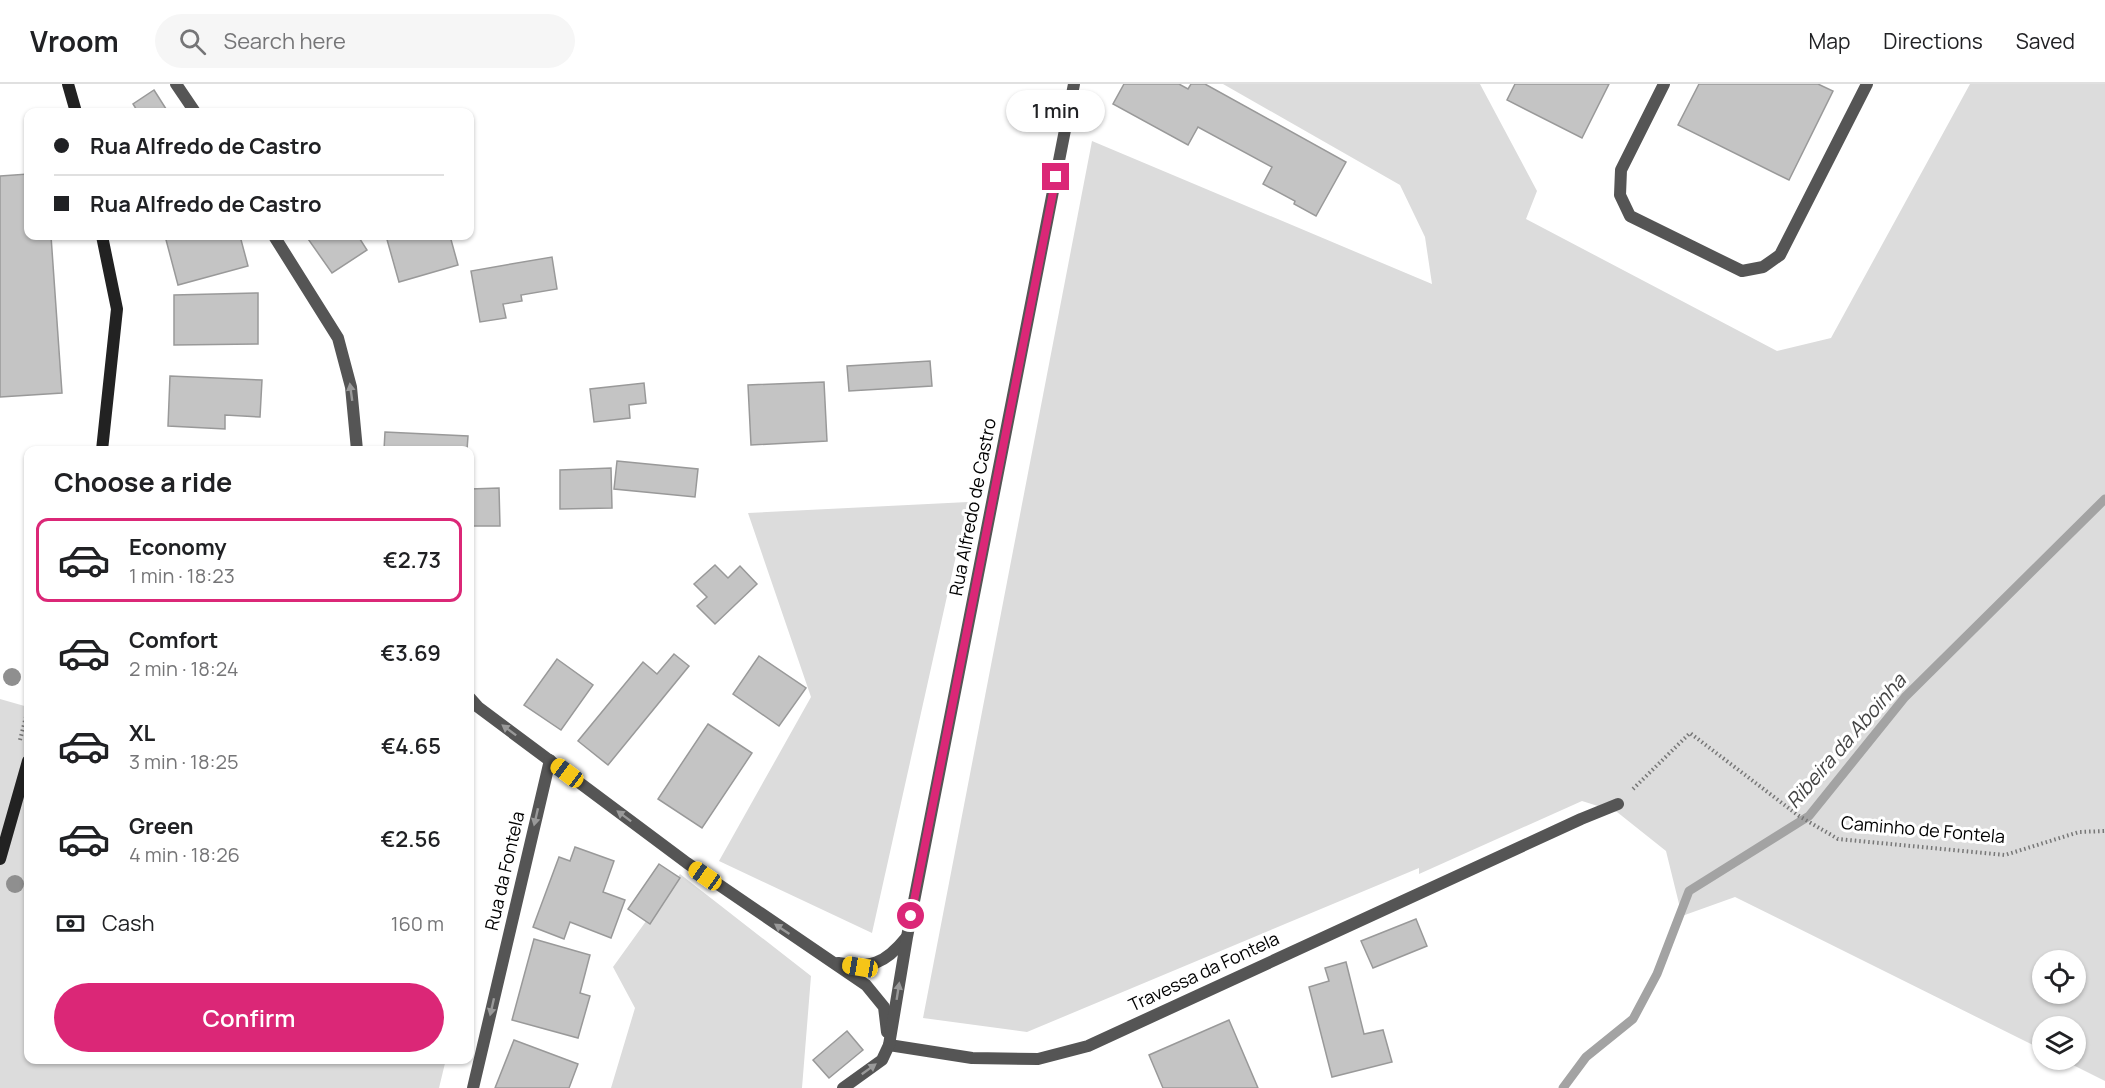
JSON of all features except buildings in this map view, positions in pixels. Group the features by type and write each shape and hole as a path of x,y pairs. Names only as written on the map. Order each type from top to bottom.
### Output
{"main road":[{"path":"69,84 75,108"},
{"path":"102,446 117,309 103,240"},
{"path":"0,859 24,775"}],"street":[{"path":"176,84 192,108"},
{"name":"Rua Alfredo de Castro","path":"889,1045 907,937 1074,84"},
{"path":"1664,84 1621,170 1620,195 1630,216 1742,272 1763,267 1779,255 1867,84"},
{"path":"277,240 338,338 351,387 357,446"},
{"path":"474,702 687,863 866,984 884,1007 889,1045 882,1060 843,1088"},
{"name":"Rua da Fontela","path":"473,1088 550,760"},
{"name":"Travessa da Fontela","path":"889,1045 972,1058 1038,1059 1088,1046 1618,804"},
{"path":"831,962 860,967 874,964 894,953 907,937"}],"path":[{"name":"Caminho de Fontela","path":"1618,804 1690,733 1799,816 1838,839 2005,855 2079,832 2105,831"}],"shaded area":[{"path":"1223,84 1480,84 1537,191 1526,219 1777,351 1831,338 1970,84 2105,84 2105,1081 2083,1070 2086,1070 2086,1016 2032,1016 2032,1045 1735,897 1682,916 1666,851 1617,812 1582,801 1419,874 1419,868 1027,1032 923,1018 1092,141 1432,284 1425,237 1400,185"},
{"path":"968,502 872,933 719,861 811,697 748,513"},
{"path":"0,699 24,706 24,1064 445,1064 439,1088 0,1088"},
{"path":"680,874 811,976 802,1088 611,1088 635,1008 613,967"}],"waterway":[{"name":"Ribeira da Aboinha","path":"1563,1088 1586,1057 1633,1019 1657,974 1689,891 1809,816 1905,697 2105,499"}],"route":[{"path":"911,916 1056,177"}]}
